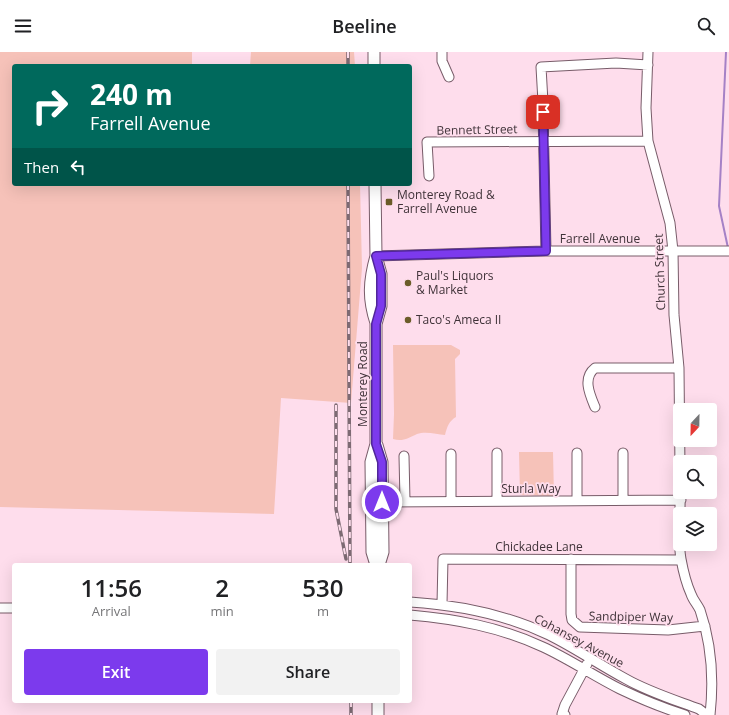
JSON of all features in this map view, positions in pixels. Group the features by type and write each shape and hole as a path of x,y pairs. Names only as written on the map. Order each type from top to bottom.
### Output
{"main road":[{"path":"374,52 374,64"},
{"name":"Monterey Road","path":"375,186 376,256 371,275 370,305 376,324 376,444 371,462 372,552 376,563"},
{"name":"Monterey Road","path":"376,444 382,462 382,552 378,563"},
{"path":"378,703 378,715"}],"street":[{"path":"442,52 442,61 449,77"},
{"name":"Church Street","path":"648,52 646,108 648,141 670,223 673,251 674,315 679,368 680,455"},
{"path":"543,102 541,67 616,63 648,65"},
{"path":"543,112 546,251"},
{"name":"Bennett Street","path":"429,176 427,142 648,141"},
{"name":"Farrell Avenue","path":"376,256 546,251 729,251"},
{"path":"596,407 588,390 588,377 595,368 679,368"},
{"path":"497,453 497,501"},
{"path":"623,453 623,500"},
{"path":"451,454 451,501"},
{"path":"577,454 577,500"},
{"path":"404,456 405,502"},
{"name":"Sturla Way","path":"382,502 623,500 673,497"},
{"path":"681,499 679,525 681,560 691,594 699,608 705,626 710,648 713,681 708,715"},
{"name":"Chickadee Lane","path":"442,604 442,559 681,560"},
{"name":"Sandpiper Way","path":"571,560 571,614 572,620 580,627 668,630 705,626"},
{"name":"Cohansey Avenue","path":"412,602 442,604 478,610 514,621 548,635 626,680 650,691 699,709 708,715"},
{"path":"0,608 12,608"},
{"name":"Cohansey Avenue","path":"412,616 444,618 476,623 510,633 543,647 620,689 685,715"},
{"path":"565,715 562,714 565,705 590,658"}],"shaded area":[{"path":"0,52 192,52 192,64 12,64 12,186 360,186 362,268 351,403 281,398 274,514 0,507"},
{"path":"251,52 354,52 355,64 250,64"},
{"path":"393,345 451,345 460,350 460,354 455,359 456,417 449,424 445,435 424,433 417,434 403,440 393,439"},
{"path":"519,452 553,452 554,496 520,495"}],"waterway":[{"path":"726,52 719,206 728,248"}],"railway":[{"path":"348,52 348,64"},
{"path":"348,186 350,563"},
{"path":"336,405 336,509 346,559"},
{"path":"351,703 351,715"}],"place":[{"name":"Monterey Road & Farrell Avenue","path":"389,202"},
{"name":"Paul's Liquors & Market","path":"408,283"},
{"name":"Taco's Ameca II","path":"408,320"}],"route":[{"path":"382,502 382,462 376,444 376,324 381,306 381,274 376,256 546,251 543,112"}]}
